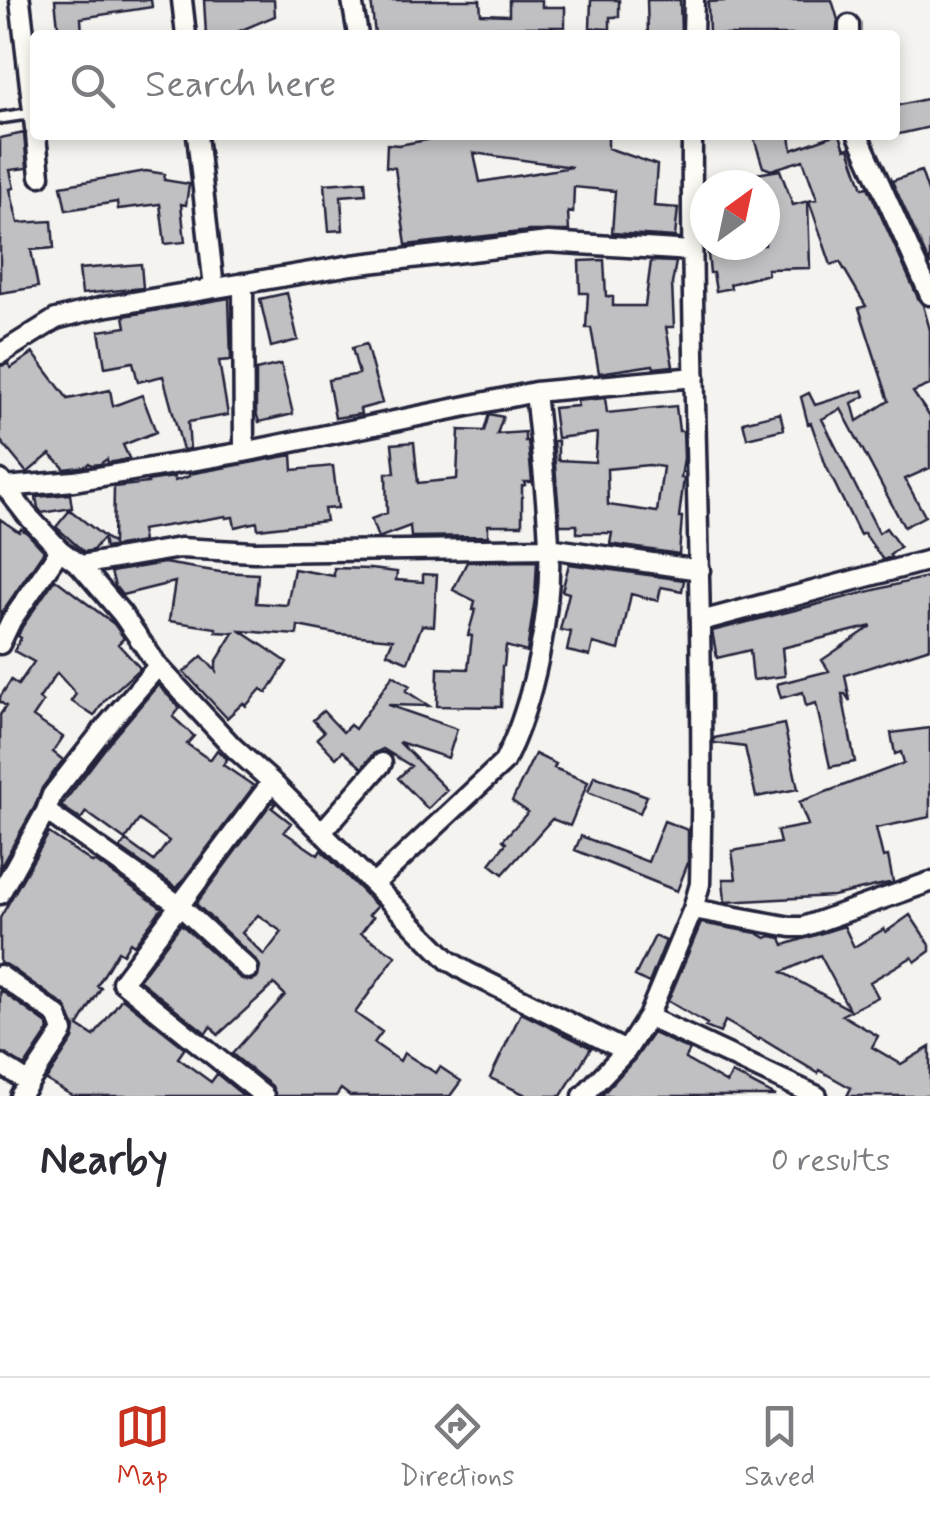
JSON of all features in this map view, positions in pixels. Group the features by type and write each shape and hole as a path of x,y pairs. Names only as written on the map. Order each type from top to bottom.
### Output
{"street":[{"path":"20,0 30,83"},
{"path":"182,0 185,30"},
{"path":"352,0 357,30"},
{"path":"693,30 694,0"},
{"path":"36,140 40,176"},
{"path":"199,140 214,288"},
{"path":"692,140 692,170"},
{"path":"860,140 930,294"},
{"path":"0,354 56,318 352,266 564,241 690,251"},
{"path":"583,1096 626,1051 648,1018 700,884 701,621 692,260"},
{"path":"244,283 244,452"},
{"path":"3,484 74,481 244,452 536,392 696,377"},
{"path":"374,884 504,762 532,688 546,610 549,548 536,392"},
{"path":"3,484 60,550 80,565 122,614 158,666 233,747 457,966 626,1051"},
{"path":"80,565 180,548 254,552 549,548 700,570"},
{"path":"0,644 11,621 60,550"},
{"path":"701,621 930,560"},
{"path":"0,894 52,795 158,666"},
{"path":"322,832 382,763"},
{"path":"264,1096 122,982 272,782"},
{"path":"46,812 178,905 248,969"},
{"path":"693,909 802,927 930,882"},
{"path":"0,975 58,1016 62,1032 24,1089 0,1064"},
{"path":"648,1018 817,1096"}],"lane":[{"path":"0,118 30,124"}],"building":[{"path":"55,0 151,0 152,7 81,18 82,30 58,30"},
{"path":"204,0 274,0 275,16 242,30 206,30"},
{"path":"371,0 480,0 481,14 509,15 509,0 542,0 542,7 565,7 565,27 374,30"},
{"path":"591,0 619,0 619,17 610,17 610,29 590,28"},
{"path":"647,0 680,0 681,30 648,30"},
{"path":"832,0 837,30 709,30 708,2"},
{"path":"930,98 930,127 900,134 900,105"},
{"path":"24,133 27,168 10,170 18,223 52,221 54,248 31,250 38,287 0,293 0,138"},
{"path":"426,140 608,140 608,148 657,165 654,206 678,208 675,237 612,233 615,191 574,187 573,213 568,212 569,231 529,231 406,245 395,168 386,167 387,144","holes":["474,153 572,167 480,182"]},
{"path":"755,140 791,140 792,150 820,140 842,140 923,305 930,330 930,385 913,392 930,417 930,468 905,479 925,516 904,527 841,409 822,419 879,533 886,528 900,547 883,560 864,533 860,535 826,466 811,423 808,424 801,397 809,393 815,405 863,390 865,396 852,403 857,421 889,401 859,308 866,306 840,262 831,265 809,201 817,199 803,160 771,170 763,167"},
{"path":"780,170 793,205 808,201 810,268 767,269 768,274 716,291 709,260 780,260"},
{"path":"146,171 165,174 164,180 189,184 186,205 181,204 185,242 165,244 160,204 118,209 117,202 66,210 61,186"},
{"path":"921,171 930,197 930,265 892,181"},
{"path":"365,181 366,194 341,196 343,230 329,231 325,184"},
{"path":"604,260 606,296 613,297 613,306 645,306 651,261 676,262 672,284 674,327 666,327 673,366 599,373 591,328 586,328 588,293 580,293 579,261"},
{"path":"141,264 143,288 82,294 79,269"},
{"path":"287,293 298,340 271,347 260,299"},
{"path":"229,298 231,360 219,361 228,415 188,422 190,449 183,450 163,376 138,382 133,362 105,367 99,331 126,327 124,316"},
{"path":"366,344 382,403 360,409 361,414 335,418 328,380 359,374 352,348"},
{"path":"33,353 68,399 110,390 113,406 142,395 156,432 123,445 129,458 123,460 108,463 107,459 100,464 65,469 50,454 27,473 0,440 0,366 8,364 11,368"},
{"path":"281,364 293,414 259,422 256,370"},
{"path":"605,398 607,413 676,406 679,431 683,431 684,458 679,554 610,544 612,533 577,533 577,525 560,525 553,441 558,441 558,460 595,462 597,433 557,438 553,408 578,406 577,401","holes":["663,467 657,512 608,505 607,469"]},
{"path":"780,413 784,429 747,438 743,422"},
{"path":"489,414 503,417 497,434 525,432 528,441 532,482 522,486 522,525 488,525 488,536 411,537 410,526 378,538 371,519 387,513 386,473 395,473 392,444 414,442 418,483 457,479 459,430 484,431"},
{"path":"292,455 293,470 333,466 338,508 324,509 326,521 258,529 257,522 235,527 233,517 226,516 141,530 143,542 105,548 103,538 93,550 84,552 56,527 70,510 113,544 114,487 174,477 175,481 189,474"},
{"path":"70,494 72,508 42,513 38,508 36,497"},
{"path":"0,519 27,533 44,551 0,615"},
{"path":"537,561 527,652 506,646 501,707 437,706 438,668 468,669 472,636 468,635 475,601 453,590 467,562"},
{"path":"164,563 258,574 256,603 287,605 294,569 334,576 334,568 370,569 397,572 396,580 423,582 423,574 437,575 434,626 422,625 408,662 387,653 393,639 298,626 297,635 241,631 287,662 267,693 261,689 246,706 243,703 227,718 184,672 202,656 216,671 216,662 234,633 169,621 175,582 122,595 115,586 111,572"},
{"path":"569,564 684,580 682,591 661,587 658,601 631,594 619,650 593,643 590,656 567,651 571,632 560,630 569,593 562,591"},
{"path":"930,576 930,648 845,675 850,701 842,694 855,762 830,767 816,703 806,706 803,692 781,698 777,684 829,671 822,660 872,626 782,648 785,676 753,680 750,650 717,658 712,631"},
{"path":"55,579 114,624 124,638 118,644 140,668 105,700 94,716 71,701 76,694 57,673 39,699 43,702 33,717 63,737 53,752 63,760 42,788 0,868 0,715 6,706 0,697 11,680 18,685 34,662 14,651 22,627"},
{"path":"393,675 410,686 406,691 429,706 388,705 457,729 448,758 399,742 447,790 428,809 398,778 411,766 383,749 373,754 362,768 343,751 336,758 317,738 324,732 313,720 323,711 343,732 350,725 355,729"},
{"path":"158,685 180,708 173,717 194,736 187,744 210,760 217,750 227,759 223,765 254,786 177,888 120,848 126,841 154,861 169,841 139,820 125,840 86,812 81,819 61,806"},
{"path":"784,724 798,789 756,797 745,747 714,743 714,738"},
{"path":"930,728 930,817 876,828 883,857 888,856 893,882 833,896 725,902 723,879 736,879 732,851 780,843 777,831 808,825 799,802 904,763 901,752 895,754 891,733"},
{"path":"535,754 556,764 554,768 588,782 570,826 552,819 503,874 490,864 506,843 503,840 528,812 512,801"},
{"path":"594,776 647,796 640,813 588,792"},
{"path":"272,802 275,804 272,808 291,823 284,832 318,855 321,850 377,906 361,933 396,956 355,1013 382,1032 374,1043 400,1061 404,1053 436,1073 440,1067 461,1081 450,1096 350,1096 341,1089 336,1096 276,1096 272,1086 232,1054 285,995 274,984 218,1035 211,1026 206,1033 139,980 181,924 240,978 251,981 258,977 260,966 256,960 196,904","holes":["258,915 282,932 264,955 242,933"]},
{"path":"664,821 688,830 688,863 677,891 575,850 581,836 648,862"},
{"path":"49,833 162,908 134,945 130,942 123,954 118,951 78,1026 94,1036 122,998 185,1048 178,1058 211,1082 217,1074 244,1096 73,1096 46,1080 73,1039 75,1028 65,1006 0,963 0,918"},
{"path":"910,915 930,951 870,982 878,997 842,1015 878,1036 872,1047 901,1064 930,1047 930,1096 847,1096 851,1088 760,1038 725,1021 720,1033 705,1027 707,1024 668,1001 701,923 781,938 784,945 844,926 854,947 884,929 886,932","holes":["820,955 849,1009 782,972"]},
{"path":"655,936 666,941 649,983 635,976"},
{"path":"0,990 47,1024 49,1030 25,1066 0,1052"},
{"path":"521,1013 591,1048 561,1096 528,1096 490,1078"},
{"path":"653,1033 690,1050 685,1059 727,1083 732,1073 776,1096 601,1096"}]}
